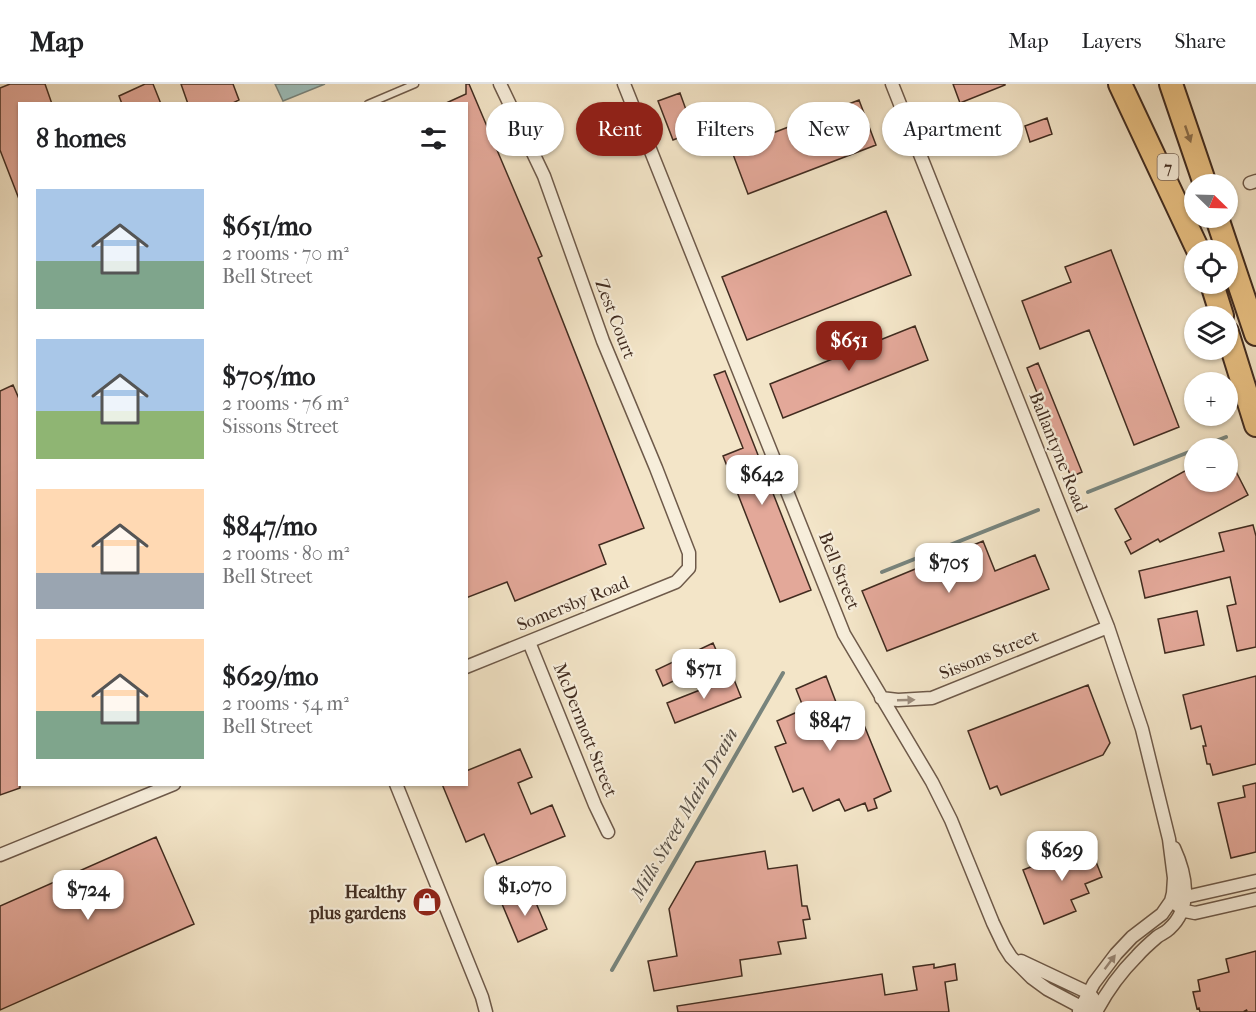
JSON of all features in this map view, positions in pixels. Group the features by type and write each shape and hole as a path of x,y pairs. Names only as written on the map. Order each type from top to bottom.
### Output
{"highway":[{"path":"1120,84 1194,240"},
{"name":"7","path":"1137,84 1195,240"},
{"name":"7","path":"1171,84 1202,174"},
{"path":"1220,228 1256,334"},
{"path":"1236,360 1256,425"}],"street":[{"name":"Zest Court","path":"500,84 544,176 603,341 689,553 689,568"},
{"name":"Bell Street","path":"624,84 844,634 932,782 951,820 1004,946 1011,957 1040,984 1080,1009"},
{"name":"Ballantyne Road","path":"892,84 1108,627 1142,729 1169,839 1174,878 1171,901"},
{"name":"Somersby Road","path":"468,666 676,582 689,568"},
{"name":"Sissons Street","path":"881,698 898,700 932,698 1108,627"},
{"name":"McDermott Street","path":"529,642 608,832"},
{"path":"0,855 169,786"},
{"path":"397,786 486,1012"},
{"name":"Ballantyne Road","path":"1169,839 1180,861 1185,881 1182,909 1174,924"},
{"path":"1185,881 1189,888 1206,893"},
{"path":"1097,1009 1080,1009 1094,983 1116,954 1132,937 1162,915 1171,901 1256,881"},
{"path":"1097,1009 1127,966 1149,943 1186,915 1256,899"},
{"path":"1171,901 1182,909 1195,913"},
{"path":"1011,957 1089,993 1097,1009"}],"lane":[{"path":"373,102 415,84"}],"water":[{"path":"275,84 325,84 283,101"}],"building":[{"path":"10,84 45,84 51,102 18,102 18,196 0,150 0,88"},
{"path":"145,84 153,84 160,102 121,102 119,96"},
{"path":"181,84 233,84 239,100 235,102 187,102"},
{"path":"466,84 469,84 486,124 486,156 500,156 542,256 538,258 644,528 599,545 606,564 515,601 507,582 468,597 468,102 448,102 466,94"},
{"path":"953,84 1005,84 962,102 960,102"},
{"path":"680,93 683,102 675,102 675,139 673,140 663,114 663,102 658,101"},
{"path":"1047,118 1052,134 1030,142 1025,126"},
{"path":"787,128 787,156 847,156 748,194 734,156 775,156 775,132"},
{"path":"870,129 876,145 870,147"},
{"path":"886,211 911,275 747,340 722,277"},
{"path":"1111,250 1179,427 1134,445 1089,330 1040,349 1022,301 1071,282 1065,267"},
{"path":"915,326 928,360 783,418 770,384"},
{"path":"1038,363 1082,472 1071,477 1027,368"},
{"path":"725,371 811,590 780,602 723,456 743,448 714,375"},
{"path":"13,385 18,396 18,786 20,788 0,795 0,391"},
{"path":"1184,471 1184,492 1238,492 1238,475 1248,495 1160,542 1158,539 1131,554 1125,542 1131,539 1115,509"},
{"path":"1253,525 1256,536 1256,647 1237,651 1227,606 1236,604 1230,577 1145,598 1139,571 1224,551 1219,533"},
{"path":"983,541 995,571 1035,555 1049,589 887,651 862,591"},
{"path":"1197,611 1204,645 1165,653 1158,619"},
{"path":"713,643 720,659 663,686 656,670"},
{"path":"826,676 839,710 855,703 891,791 874,799 877,808 868,811 865,803 845,811 839,799 813,811 803,788 793,792 775,747 786,743 777,721 804,709 796,689"},
{"path":"1256,676 1256,764 1213,775 1210,764 1207,764 1203,746 1206,746 1201,726 1191,729 1183,695"},
{"path":"733,677 741,697 675,723 667,703"},
{"path":"1088,685 1110,743 1103,755 1001,795 997,786 990,789 968,731"},
{"path":"520,749 532,777 518,783 531,814 552,805 565,836 497,864 484,834 466,842 443,786 468,786 468,770"},
{"path":"1256,783 1256,852 1231,858 1218,803 1245,797 1243,786"},
{"path":"156,837 194,924 0,1010 0,906"},
{"path":"1089,844 1102,877 1085,884 1089,893 1071,900 1076,911 1044,924 1023,870"},
{"path":"765,851 768,869 797,865 802,906 807,906 810,919 803,920 806,938 778,942 781,954 740,960 742,976 654,991 648,961 677,956 669,909 696,862"},
{"path":"531,891 547,929 518,942 502,904"},
{"path":"1256,951 1256,1012 1200,1012 1199,1008 1197,1009 1193,992 1200,991 1198,980 1229,972 1226,959"},
{"path":"934,964 934,968 955,964 957,980 945,982 949,1012 678,1012 677,1006 882,974 885,995 917,990 913,967"}],"waterway":[{"name":"Mills Street Main Drain","path":"1088,492 1184,454"},
{"name":"Mills Street Main Drain","path":"882,572 1038,510"},
{"name":"Mills Street Main Drain","path":"612,970 783,673"}],"place":[{"name":"Healthy plus gardens","path":"427,902"}]}
